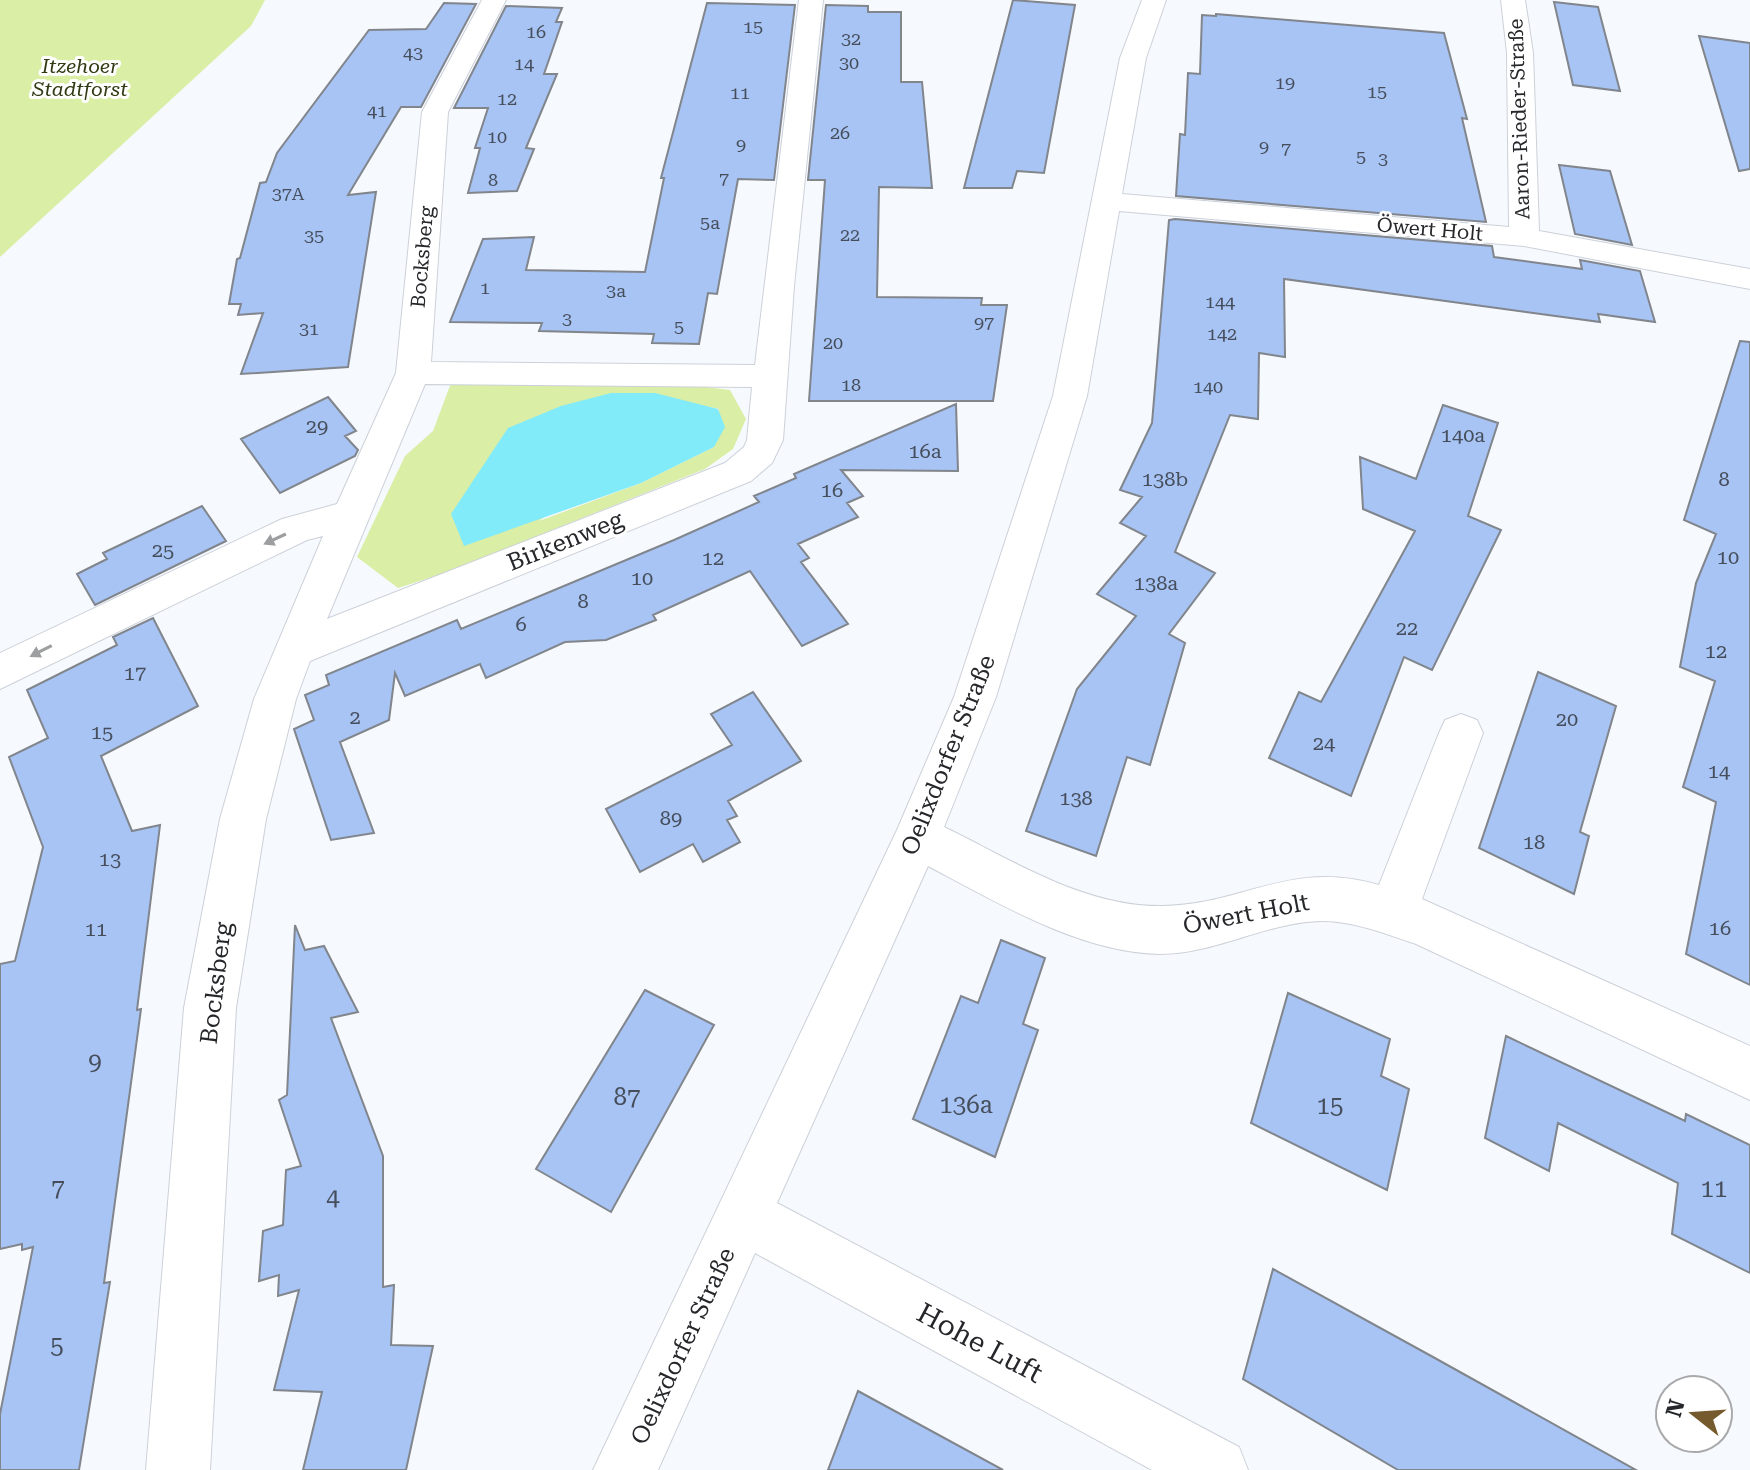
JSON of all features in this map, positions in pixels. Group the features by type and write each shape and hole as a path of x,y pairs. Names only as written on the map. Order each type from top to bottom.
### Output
{"street":[{"name":"Bocksberg","path":"178,1470 212,993 243,819 275,699 293,650 413,373 435,112 494,0"},
{"name":"Birkenweg","path":"293,650 738,472 759,454 765,440 811,0"},
{"name":"Oelixdorfer Straße","path":"625,1470 917,837 975,697 1070,396 1135,50 1154,0"},
{"name":"Aaron-Rieder-Straße","path":"1513,0 1520,53 1524,237"},
{"name":"Öwert Holt","path":"1107,201 1524,237 1750,279"},
{"path":"413,373 770,376"},
{"path":"0,672 296,529 349,515"},
{"path":"1392,913 1461,733"},
{"name":"Öwert Holt","path":"917,837 1059,905 1142,929 1182,929 1309,899 1339,900 1392,913 1426,924 1750,1073"},
{"name":"Hohe Luft","path":"744,1216 1216,1470"}],"green space":[{"name":"Itzehoer Stadtforst","path":"0,0 265,0 251,26 0,257"},
{"path":"451,383 690,385 730,390 746,419 733,449 705,469 442,574 398,588 357,557 405,456 433,431","holes":["694,404 719,409 714,447 641,483 539,521"]}],"water":[{"path":"611,393 655,393 718,409 725,427 714,447 641,483 464,546 451,514 508,428 561,406"}],"building":[{"path":"1013,0 1075,5 1044,173 1017,171 1012,188 964,188"},
{"path":"1554,2 1598,7 1620,91 1573,85"},
{"path":"444,3 476,4 421,107 401,107 348,195 376,192 348,367 241,374 263,313 238,315 241,304 229,304 237,259 240,258 260,183 266,182 277,153 369,30 426,29"},
{"path":"707,3 795,5 774,180 738,179 717,294 708,293 699,344 652,343 654,334 539,331 542,323 450,322 483,239 534,237 526,270 645,272 664,178 661,178"},
{"path":"826,5 868,6 868,12 901,12 901,82 922,82 932,188 879,187 877,297 982,298 981,305 1007,305 993,401 809,401 825,180 808,180"},
{"path":"506,6 562,8 556,22 562,22 544,74 557,74 526,148 534,149 517,191 468,193 480,148 475,148 488,108 454,108"},
{"path":"1202,15 1444,33 1467,119 1462,118 1486,222 1176,196 1180,134 1185,135 1188,73 1200,74"},
{"path":"1699,36 1750,43 1750,169 1739,171"},
{"path":"1559,165 1610,171 1632,245 1575,234"},
{"path":"1169,220 1492,246 1494,257 1582,269 1580,260 1640,271 1655,322 1598,314 1600,322 1284,279 1285,357 1259,353 1258,419 1230,415 1175,552 1215,573 1169,634 1185,643 1150,765 1127,757 1096,856 1026,831 1077,689 1136,616 1097,594 1146,536 1120,523 1142,497 1120,490 1152,423"},
{"path":"1740,341 1750,342 1750,985 1686,954 1716,802 1683,787 1715,681 1680,667 1696,583 1716,534 1684,520"},
{"path":"328,397 356,431 345,436 358,450 355,456 280,493 241,439"},
{"path":"956,404 958,471 841,470 863,496 847,503 858,517 798,544 809,558 801,562 848,624 802,646 750,571 653,615 656,620 606,640 565,642 486,678 480,664 405,696 395,673 389,720 340,742 374,833 331,840 294,729 314,720 305,695 329,685 326,675 457,620 461,629 674,540 759,502 754,496 796,478 794,474"},
{"path":"1443,405 1498,423 1468,516 1501,530 1432,670 1404,657 1351,796 1269,758 1299,692 1321,702 1415,531 1363,509 1360,457 1416,479"},
{"path":"202,506 226,541 95,605 77,574 107,559 103,553"},
{"path":"153,618 198,706 101,756 132,831 160,825 137,1010 141,1009 104,1283 110,1282 79,1470 0,1470 0,1414 33,1247 22,1250 22,1244 0,1249 0,964 15,961 43,847 9,757 48,738 27,690 117,645 113,637"},
{"path":"1538,672 1616,706 1580,832 1589,836 1574,894 1479,848"},
{"path":"753,692 801,761 728,801 737,816 727,820 740,842 703,862 693,844 640,872 606,809 732,745 711,714"},
{"path":"295,925 305,950 324,946 358,1012 331,1018 383,1156 383,1287 394,1285 391,1345 433,1346 406,1470 303,1470 322,1392 274,1390 299,1290 278,1296 279,1275 259,1281 263,1231 283,1225 286,1170 301,1166 279,1100 287,1095"},
{"path":"1001,940 1045,958 1023,1024 1038,1030 995,1157 913,1119 961,996 978,1003"},
{"path":"645,990 714,1025 611,1212 536,1169"},
{"path":"1288,993 1390,1039 1381,1076 1409,1089 1387,1190 1251,1123"},
{"path":"1506,1036 1685,1121 1686,1114 1750,1145 1750,1273 1672,1234 1678,1183 1558,1123 1549,1171 1485,1138"},
{"path":"1273,1269 1636,1470 1398,1470 1243,1379"},
{"path":"858,1391 1003,1470 828,1470"}]}
